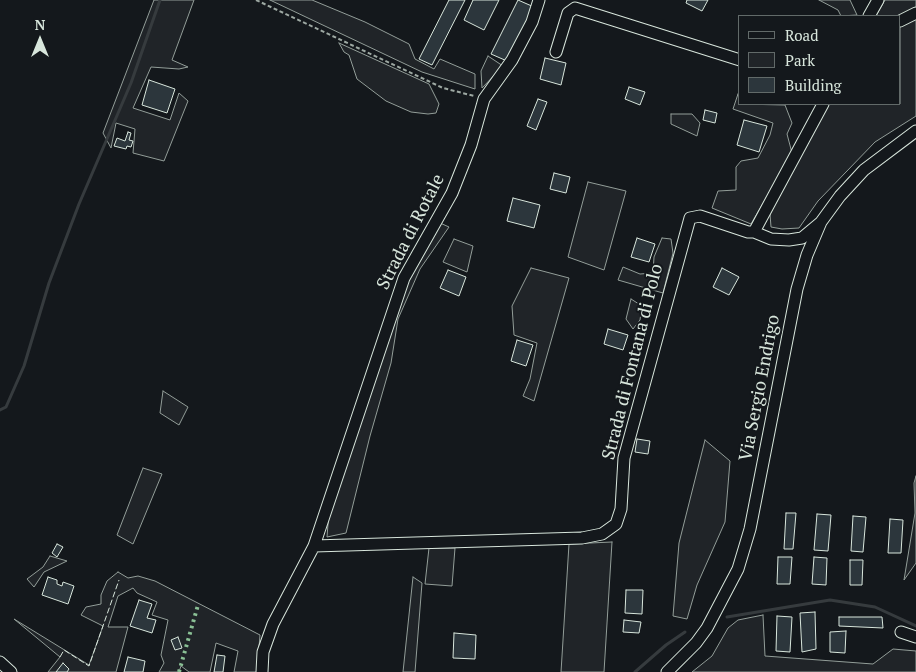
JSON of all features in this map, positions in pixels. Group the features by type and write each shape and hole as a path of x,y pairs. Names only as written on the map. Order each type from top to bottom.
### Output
{"street":[{"name":"Strada di Rotale","path":"314,546 404,278 452,193 471,145 484,99 512,60 532,22 539,0"},
{"path":"870,15 878,0"},
{"path":"556,52 568,13 575,8 738,59"},
{"path":"901,20 916,12"},
{"path":"822,105 754,232 772,239 789,240 802,238 822,222"},
{"name":"Via Sergio Endrigo","path":"667,672 696,643 707,628 738,569 750,529 797,289 807,256 822,222 840,196 864,170 916,131"},
{"name":"Strada di Fontana di Polo","path":"314,546 582,538 602,534 616,524 622,509 624,458 690,218 700,216 748,232 754,232"},
{"path":"262,672 263,652 273,624 314,546"},
{"path":"901,632 916,637"},
{"path":"0,662 11,672"}],"path":[{"path":"256,0 443,88 484,99"}],"green space":[{"path":"154,0 194,0 172,60 188,67 179,69 151,67 133,108 170,120 179,93 188,101 164,161 133,153 135,129 116,123 111,148 103,133"},
{"path":"270,0 312,0 365,22 409,44 415,59 434,69 440,59 475,74 475,89 422,72"},
{"path":"819,0 850,0 857,15 840,15 838,10"},
{"path":"885,0 916,0 916,116 875,142 818,201 799,228 782,229 771,227 770,214 828,105 901,105 901,15 877,15"},
{"path":"339,43 429,84 439,104 436,113 411,112 386,101 357,79 349,55 344,52"},
{"path":"488,56 503,66 482,88 481,71"},
{"path":"738,94 738,105 785,105 792,123 787,134 792,153 751,224 712,208 718,191 736,190 736,167 741,161 758,158 770,135 773,123 733,109"},
{"path":"671,114 692,114 700,123 697,136 671,124"},
{"path":"588,182 626,191 604,270 568,257"},
{"path":"440,223 449,227 420,269 398,319 391,363 370,436 346,533 327,537 329,511 393,317 414,268"},
{"path":"662,238 671,239 673,253 663,293 618,280 623,267 640,274 653,273 654,257"},
{"path":"454,239 473,246 467,272 443,262"},
{"path":"531,268 569,278 534,401 523,396 530,379 537,343 514,335 512,306"},
{"path":"631,299 642,306 640,320 633,329 626,319"},
{"path":"163,391 188,407 179,425 160,413"},
{"path":"705,440 730,461 725,522 697,585 687,619 673,616 679,543"},
{"path":"143,468 162,474 133,544 117,535"},
{"path":"916,476 916,563 904,580 915,513 914,483"},
{"path":"612,542 604,672 561,672 569,544"},
{"path":"429,548 455,548 452,586 425,584"},
{"path":"50,556 67,561 44,572 34,587 27,579 43,567"},
{"path":"118,572 128,578 138,576 155,581 260,635 257,672 234,672 238,651 216,643 210,672 189,672 181,666 179,672 159,672 164,663 161,655 168,620 152,615 157,602 137,593 133,588 118,596 108,627 128,627 116,672 48,672 60,657 14,619 89,665 103,626 81,615 86,607 101,604 101,595 107,581"},
{"path":"413,577 422,583 415,672 403,672"},
{"path":"763,615 765,656 873,664 893,649 916,651 916,672 692,672 712,656 728,628 738,620"}],"building":[{"path":"449,0 465,0 432,65 419,59"},
{"path":"473,0 499,0 484,30 464,20"},
{"path":"518,0 534,7 507,61 491,54"},
{"path":"687,0 708,0 702,11 686,3"},
{"path":"545,58 566,63 561,85 540,79"},
{"path":"149,80 175,89 167,113 142,105"},
{"path":"629,87 645,92 640,105 625,99"},
{"path":"538,99 547,102 536,130 527,126"},
{"path":"705,110 717,113 715,123 703,120"},
{"path":"744,120 767,126 759,152 737,145"},
{"path":"128,132 131,133 129,140 133,141 131,147 127,146 126,149 114,146 117,138 125,141"},
{"path":"554,173 570,177 566,193 550,189"},
{"path":"513,198 540,205 534,228 507,221"},
{"path":"637,238 655,244 649,262 631,257"},
{"path":"722,268 739,277 729,295 713,287"},
{"path":"448,270 466,277 459,296 440,288"},
{"path":"608,329 628,335 623,350 604,344"},
{"path":"517,340 533,345 526,366 511,361"},
{"path":"637,439 650,441 648,454 635,452"},
{"path":"786,513 796,513 793,549 784,549"},
{"path":"817,514 831,515 828,551 814,550"},
{"path":"853,516 866,517 863,552 851,551"},
{"path":"890,519 903,520 901,553 888,553"},
{"path":"57,544 63,547 57,557 52,553"},
{"path":"778,557 792,557 790,584 777,584"},
{"path":"814,557 827,558 826,585 812,584"},
{"path":"850,560 863,560 862,585 850,585"},
{"path":"48,577 57,580 57,584 62,586 63,582 74,586 68,604 42,595"},
{"path":"626,590 643,590 642,614 625,613"},
{"path":"139,600 152,604 147,618 156,620 152,633 130,626"},
{"path":"815,612 816,649 802,652 800,613"},
{"path":"777,616 792,617 790,652 776,651"},
{"path":"839,617 882,617 883,628 839,626"},
{"path":"624,620 641,622 639,633 623,632"},
{"path":"846,631 845,653 830,652 830,632"},
{"path":"454,633 476,635 475,659 453,658"},
{"path":"178,637 182,648 175,650 171,640"},
{"path":"217,655 225,656 223,672 214,672"},
{"path":"128,657 145,661 143,672 124,672"},
{"path":"63,663 69,669 67,672 56,672"}],"waterway":[{"path":"0,410 6,407 24,366 49,283 79,204 131,83 160,0"},
{"path":"727,617 830,600 875,607 916,626"},
{"path":"635,672 666,645 685,632"}],"hedge":[{"path":"179,672 198,605"}],"fence":[{"path":"60,657 64,650 89,666 119,580"}]}
